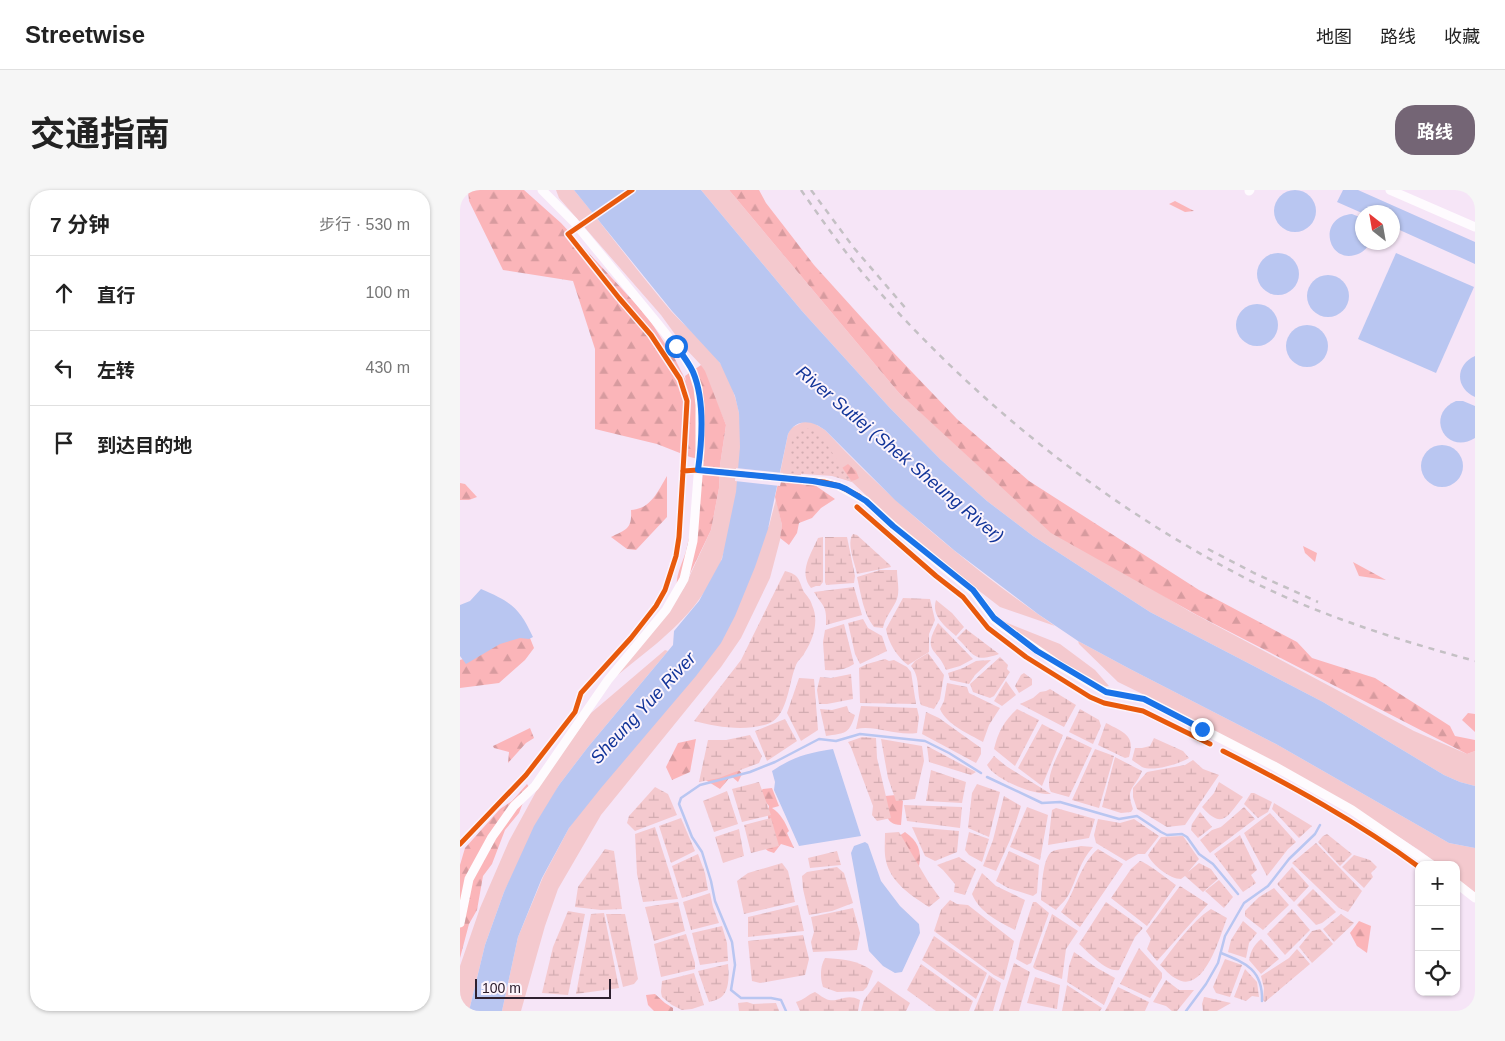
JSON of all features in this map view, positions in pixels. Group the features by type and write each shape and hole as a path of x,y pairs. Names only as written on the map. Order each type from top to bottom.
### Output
{"street":[{"path":"460,923 469,879 492,837 514,806 535,786 608,680 666,610 684,579 693,542 700,450 700,405 698,388 693,372 684,357 658,324 574,222 542,190"},
{"path":"1390,190 1475,227"},
{"path":"698,470 824,482 839,486 859,496 900,532 973,590 1001,625 1052,661 1106,692 1144,699 1274,766 1352,810 1426,861"},
{"path":"1460,886 1475,898"}],"green space":[{"path":"468,190 524,190 561,223 647,316 675,359 686,381 685,376 701,365 705,371 726,425 720,465 719,488 711,530 682,590 677,588 677,579 691,529 698,459 657,444 595,429 595,349 573,281 503,270 469,201"},
{"path":"556,190 574,190 671,311 710,349 726,375 739,413 741,446 737,486 731,525 718,569 712,581 689,613 656,644 609,682 684,588 711,530 719,488 720,465 726,425 701,365 685,348 661,315 559,198"},
{"path":"701,190 729,190 899,393 1043,523 1189,611 1414,731 1467,754 1475,751 1475,786 1444,775 1323,702 1150,612 1033,536 987,501 940,459 889,407 802,311"},
{"path":"729,190 759,190 766,203 814,265 890,349 957,419 1029,481 1199,590 1297,642 1312,658 1375,678 1450,726 1455,736 1475,740 1475,751 1467,754 1197,615 1051,533 899,393"},
{"path":"1175,201 1194,211 1185,212 1169,204"},
{"path":"803,422 812,422 825,430 906,510 994,582 1055,626 1000,607 947,566 887,515 852,482 802,463 801,475 778,483 788,434 791,428"},
{"path":"812,428 821,436 852,482 832,476 789,473 792,438 800,430"},
{"path":"848,464 856,471 859,478 852,481 846,479 842,468"},
{"path":"667,476 667,517 636,550 627,549 611,537 627,528 631,521 631,510 638,509 649,503"},
{"path":"792,479 806,479 835,499 821,508 812,518 799,523 797,533 789,545 780,538 782,525 775,497 778,483"},
{"path":"460,483 465,484 477,497 469,500 460,500"},
{"path":"776,499 782,525 780,540 770,578 741,638 721,667 601,815 558,889 545,926 521,1011 502,1011 518,937 543,877 569,828 769,526"},
{"path":"853,534 857,535 891,567 857,574 850,542"},
{"path":"823,537 823,582 820,586 811,588 806,576 807,563 818,538"},
{"path":"825,537 847,537 855,576 854,583 826,585"},
{"path":"1303,546 1317,553 1315,562 1305,553"},
{"path":"1353,562 1386,580 1359,576"},
{"path":"880,570 897,570 898,585 897,599 885,620 883,628 874,627 870,622 857,577"},
{"path":"785,571 798,578 811,603 815,623 811,641 796,665 781,713 770,723 742,728 722,727 694,721 741,660"},
{"path":"854,587 862,615 826,625 825,610 814,592"},
{"path":"903,598 930,599 935,620 929,634 929,652 908,665 894,649 886,629"},
{"path":"936,600 952,613 964,627 956,636 937,616 935,611"},
{"path":"863,619 868,628 882,636 887,651 860,664 855,654 848,623"},
{"path":"1000,620 1060,644 1095,670 1109,686 1104,687 1048,654"},
{"path":"938,623 973,659 960,666 946,670 931,645 933,633"},
{"path":"844,624 854,664 840,670 825,670 823,642 825,630"},
{"path":"966,629 999,654 984,658 971,653 957,638"},
{"path":"528,633 534,648 525,660 499,683 460,688 460,660 472,656 492,644"},
{"path":"1078,641 1276,744 1449,843 1475,848 1475,893 1460,881 1460,861 1434,861 1358,811 1167,706 1118,682"},
{"path":"665,650 668,651 559,785 504,892 485,945 469,1011 460,1011 460,966 480,908 509,841 544,777 591,713"},
{"path":"928,653 944,675 940,699 934,709 921,705 916,675 911,666 915,661"},
{"path":"1000,657 1008,665 1007,669 1010,672 994,696 990,698 973,692 970,684"},
{"path":"885,659 889,661 894,660 907,667 911,672 916,704 860,703 859,668"},
{"path":"991,660 975,675 969,684 950,680 948,673 976,661"},
{"path":"1024,673 1032,679 1032,685 1019,693 1015,686"},
{"path":"851,674 853,699 819,704 817,690 820,677 831,678"},
{"path":"799,678 814,679 818,730 801,741 787,713"},
{"path":"1006,681 1016,695 1002,706 994,701"},
{"path":"947,683 967,687 969,693 1000,708 989,725 983,742 959,728 943,715 940,709 944,701"},
{"path":"1050,689 1076,705 1064,727 1020,704 1033,698 1040,692"},
{"path":"847,706 849,712 855,715 848,730 826,736 820,709 832,710"},
{"path":"861,706 917,708 919,717 917,733 909,734 871,728 856,729"},
{"path":"1017,709 1039,720 1015,766 994,749 1002,727"},
{"path":"1080,709 1099,720 1101,726 1093,744 1069,732"},
{"path":"926,712 939,718 981,748 981,754 976,763 922,734"},
{"path":"1468,713 1475,714 1475,732 1462,720"},
{"path":"785,719 797,741 767,761 755,731"},
{"path":"1106,723 1123,732 1129,739 1131,750 1129,757 1125,758 1098,745"},
{"path":"1042,724 1063,735 1042,786 1018,768"},
{"path":"530,728 534,738 526,743 508,763 509,752 494,748 493,746"},
{"path":"750,735 762,756 759,763 719,778 699,782 708,740 726,740"},
{"path":"1067,736 1092,748 1069,797 1051,792 1049,786 1051,772"},
{"path":"862,737 876,738 877,758 891,818 877,821 872,815 873,806 848,742"},
{"path":"1154,738 1183,751 1189,758 1173,765 1159,768 1142,767 1132,760 1135,748 1150,746"},
{"path":"696,739 690,772 672,780 666,767 678,743"},
{"path":"881,739 922,746 924,761 915,799 896,801 888,778"},
{"path":"927,746 976,772 971,775 929,762"},
{"path":"1095,749 1114,756 1099,808 1072,800"},
{"path":"994,756 1006,766 1051,794 1035,792 1016,786 998,776 987,765"},
{"path":"1115,757 1142,771 1130,792 1133,809 1131,812 1121,813 1102,807"},
{"path":"1193,760 1203,769 1219,775 1185,825 1167,827 1137,809 1133,797 1133,788 1147,772 1185,765"},
{"path":"739,770 742,774 738,782 731,776 720,789 704,779"},
{"path":"931,770 966,782 962,803 926,801"},
{"path":"759,782 771,815 742,822 732,789"},
{"path":"1219,782 1243,797 1225,818 1220,819 1209,814 1202,807 1214,793"},
{"path":"527,784 529,787 519,813 505,830 492,864 483,876 477,910 469,924 460,958 460,865 465,848 500,809 512,801"},
{"path":"977,784 1000,792 989,837 968,828 972,793"},
{"path":"655,787 668,794 677,815 635,831 627,823 629,816"},
{"path":"772,788 779,806 772,808 784,821 794,848 781,844 774,853 768,851 760,844 771,835 768,816 769,806 758,793 763,789"},
{"path":"727,791 738,824 714,832 703,801"},
{"path":"1251,793 1272,802 1268,812 1258,818 1244,804"},
{"path":"896,795 903,801 901,825 891,822 886,811 885,796"},
{"path":"1004,796 1021,806 1010,840 996,871 983,866 993,840"},
{"path":"1274,803 1312,826 1299,838 1272,809"},
{"path":"904,805 962,807 960,828 907,821"},
{"path":"1027,807 1048,815 1040,860 1010,847"},
{"path":"1244,807 1255,819 1210,853 1200,840 1212,830 1221,827"},
{"path":"1056,808 1095,819 1089,838 1048,845 1052,810"},
{"path":"1200,812 1212,827 1198,838 1191,830 1192,824"},
{"path":"1270,813 1296,842 1288,849 1267,876 1244,833"},
{"path":"681,818 695,851 671,863 659,826"},
{"path":"771,818 779,846 751,853 744,825"},
{"path":"1098,819 1120,823 1134,819 1159,836 1145,854 1138,854 1126,861 1096,843 1094,835"},
{"path":"655,827 678,899 643,902 637,874 635,834"},
{"path":"912,827 959,831 957,852 935,861 925,856"},
{"path":"739,829 744,856 723,863 715,837"},
{"path":"899,832 940,898 929,907 903,888 892,876 889,869 885,855 885,833"},
{"path":"905,832 918,847 920,856 919,866 914,863 899,836"},
{"path":"969,832 989,839 982,862 969,855 965,850"},
{"path":"1327,834 1352,854 1340,866 1318,842"},
{"path":"1240,835 1257,870 1251,875 1256,883 1243,892 1214,854"},
{"path":"1183,836 1199,859 1188,872 1199,863 1211,869 1218,879 1203,892 1185,876 1181,879 1172,877 1162,871 1153,863 1148,855 1161,837"},
{"path":"1316,843 1362,891 1348,912 1339,908 1292,863"},
{"path":"1081,846 1093,847 1082,864 1068,896 1056,910 1041,900 1043,873 1047,859 1053,851"},
{"path":"605,849 614,851 622,909 601,910 575,907 578,887"},
{"path":"1098,849 1123,864 1080,927 1061,912 1086,863"},
{"path":"837,851 841,865 810,868 808,858"},
{"path":"1009,851 1039,865 1037,893 1033,896 1008,888 996,881"},
{"path":"698,854 705,873 708,890 682,898 672,866"},
{"path":"1354,855 1370,860 1377,867 1371,873 1373,877 1364,888 1342,867"},
{"path":"959,857 976,869 965,895 954,892 955,884 937,865"},
{"path":"1140,861 1176,885 1147,926 1111,898 1131,869"},
{"path":"782,863 788,871 795,902 744,914 737,881 748,873"},
{"path":"837,867 844,873 853,903 832,911 809,915 802,876 807,872"},
{"path":"1292,867 1309,886 1294,902 1277,884"},
{"path":"982,873 996,886 1025,900 1015,930 990,916 975,901 972,894"},
{"path":"1219,880 1233,897 1224,908 1205,891"},
{"path":"1180,886 1208,904 1157,961 1147,949 1151,939 1146,931"},
{"path":"1274,888 1289,905 1263,930 1245,916 1245,911 1259,897"},
{"path":"1313,889 1336,912 1322,923 1316,925 1297,905"},
{"path":"710,893 719,923 691,930 683,902"},
{"path":"950,900 957,904 968,905 1014,941 1004,980 994,975 934,931 941,910"},
{"path":"678,902 685,931 654,941 645,907"},
{"path":"1033,902 1036,902 1049,913 1031,963 1027,965 1016,959"},
{"path":"1106,902 1143,928 1135,937 1119,970 1103,965 1079,944"},
{"path":"798,905 804,931 748,937 748,917"},
{"path":"853,908 860,933 857,950 813,952 811,942 814,932 811,917"},
{"path":"1211,909 1227,918 1209,962 1194,979 1185,982 1175,978 1160,965 1190,927"},
{"path":"1292,909 1310,930 1285,955 1267,934"},
{"path":"568,911 585,914 568,995 542,993 553,947"},
{"path":"604,913 619,988 576,994 591,914"},
{"path":"606,914 625,914 638,979 634,984 623,987"},
{"path":"1052,914 1078,931 1066,949 1062,979 1033,967"},
{"path":"1341,914 1354,923 1334,942 1323,929"},
{"path":"1243,921 1257,933 1249,943 1246,958 1228,952 1231,940"},
{"path":"1359,921 1371,926 1367,953 1357,946 1350,933"},
{"path":"722,926 727,943 728,961 700,965 692,933"},
{"path":"1320,929 1333,944 1312,963 1299,947 1312,931"},
{"path":"686,934 695,969 661,977 654,944"},
{"path":"803,935 809,959 805,975 760,983 752,981 748,941"},
{"path":"934,936 987,973 976,999 922,960"},
{"path":"1261,939 1279,959 1261,974 1249,960 1253,948"},
{"path":"1139,948 1162,973 1162,978 1150,998 1120,984"},
{"path":"1297,949 1310,964 1265,1002 1263,1000 1264,988 1261,976 1289,958"},
{"path":"1074,952 1115,978 1104,1005 1067,982 1069,966"},
{"path":"825,958 850,961 861,964 873,971 867,987 863,991 837,992 823,987 821,972"},
{"path":"1225,959 1242,965 1230,997 1216,993 1213,987"},
{"path":"1014,963 1030,972 1019,1011 999,1011"},
{"path":"728,964 729,973 726,992 720,998 709,1002 698,971"},
{"path":"921,964 973,1001 969,1011 936,1011 907,990"},
{"path":"1245,969 1257,982 1259,997 1252,996 1246,1001 1234,997"},
{"path":"694,973 704,1005 682,1010 662,997 662,981"},
{"path":"989,975 1001,983 993,1011 974,1011"},
{"path":"1035,977 1060,985 1057,1009 1027,1003"},
{"path":"1166,980 1179,990 1194,990 1177,1011 1172,1011 1166,1006 1153,1002"},
{"path":"878,981 910,1003 906,1011 861,1011 864,1000"},
{"path":"1067,985 1102,1008 1100,1011 1062,1011"},
{"path":"1118,987 1149,1002 1145,1011 1105,1011"},
{"path":"815,992 829,1000 851,997 860,1000 858,1011 800,1011 796,1002"},
{"path":"655,994 673,1008 673,1011 654,1011 648,1005 646,995"},
{"path":"1204,997 1231,1003 1217,1011 1203,1011"},
{"path":"747,1002 753,1004 776,1003 779,1011 739,1011 738,1003"}],"water":[{"path":"574,190 701,190 802,311 889,407 940,459 987,501 1033,536 1150,612 1323,702 1444,775 1475,786 1475,848 1449,843 1276,744 1078,641 1038,614 955,551 895,500 825,430 815,424 805,422 796,425 788,434 768,529 735,616 721,643 696,676 569,828 542,878 518,937 502,1011 469,1011 485,945 504,892 534,826 559,785 588,747 673,645 674,631 699,601 722,559 736,492 740,447 739,413 735,396 720,363 672,311"},
{"path":"1291,190 1299,190 1310,196 1316,211 1310,226 1299,232 1291,232 1280,226 1274,215 1274,207 1280,196"},
{"path":"1343,190 1358,190 1392,205 1355,205 1355,210 1337,202"},
{"path":"1400,209 1475,242 1475,264 1400,230"},
{"path":"1352,214 1355,215 1355,250 1364,250 1360,253 1345,256 1333,246 1330,239 1330,230 1341,217"},
{"path":"1274,253 1282,253 1293,259 1299,274 1293,289 1282,295 1274,295 1263,289 1257,278 1257,270 1263,259"},
{"path":"1396,253 1474,287 1436,373 1358,339"},
{"path":"1324,275 1332,275 1343,281 1349,296 1343,311 1332,317 1324,317 1313,311 1307,300 1307,292 1313,281"},
{"path":"1253,304 1261,304 1272,310 1278,325 1272,340 1261,346 1253,346 1242,340 1236,329 1236,321 1242,310"},
{"path":"1303,325 1311,325 1322,331 1328,346 1322,361 1311,367 1303,367 1292,361 1286,350 1286,342 1292,331"},
{"path":"1475,356 1475,397 1464,388 1460,377 1464,365"},
{"path":"1456,401 1463,401 1475,406 1475,438 1465,442 1455,442 1448,438 1440,424 1441,415 1446,407"},
{"path":"1438,445 1446,445 1457,451 1463,466 1457,481 1446,487 1438,487 1427,481 1421,470 1421,462 1427,451"},
{"path":"481,589 513,607 523,619 533,637 529,639 520,638 500,644 466,664 460,656 460,605 470,601"},
{"path":"833,749 861,836 799,846 774,790 775,782 772,771 801,756"},
{"path":"865,842 868,844 881,881 900,906 919,924 920,933 902,972 895,973 883,966 869,951 851,853 854,846"}],"pier":[{"path":"736,468 783,473 780,486 735,481"}],"waterway":[{"path":"786,1011 781,1000 741,998 731,990 735,965 732,942 715,901 702,852 692,837 679,804 681,798 700,785 750,772 775,762 819,739 836,741 860,734 925,741 981,773"},
{"path":"987,777 1042,803 1060,802 1119,819 1137,816 1167,835 1182,834 1187,837 1199,854 1213,864 1238,894"},
{"path":"1186,1011 1206,984 1218,963 1225,936 1244,903 1268,886 1289,859 1315,834 1320,825"},
{"path":"1221,953 1238,960 1251,969 1260,982 1262,1001"}],"railway":[{"path":"801,190 867,278 951,367 996,408 1092,484 1195,551 1276,593 1360,626 1417,645 1475,661"},
{"path":"811,190 854,248 908,311"},
{"path":"1208,549 1254,573 1318,602"}],"cycle path":[{"path":"632,190 568,234 651,335 680,379 687,401 683,471"},
{"path":"460,844 526,775 575,712 581,693 631,638 656,606 665,590 676,556 683,471 698,470 824,482 839,486 859,496"},
{"path":"857,507 963,597 988,628 1026,657 1090,697 1104,703 1143,711 1210,744"},
{"path":"1223,751 1323,805 1396,850 1415,864"}],"route":[{"path":"676,346 693,372 698,388 700,405 698,470 824,482 846,489 866,501 893,526 973,590 994,618 1037,651 1106,692 1144,699 1202,729"}],"water label":[{"name":"River Sutlej (Shek Sheung River)","path":"900,454"},
{"name":"Sheung Yue River","path":"643,708"}]}
